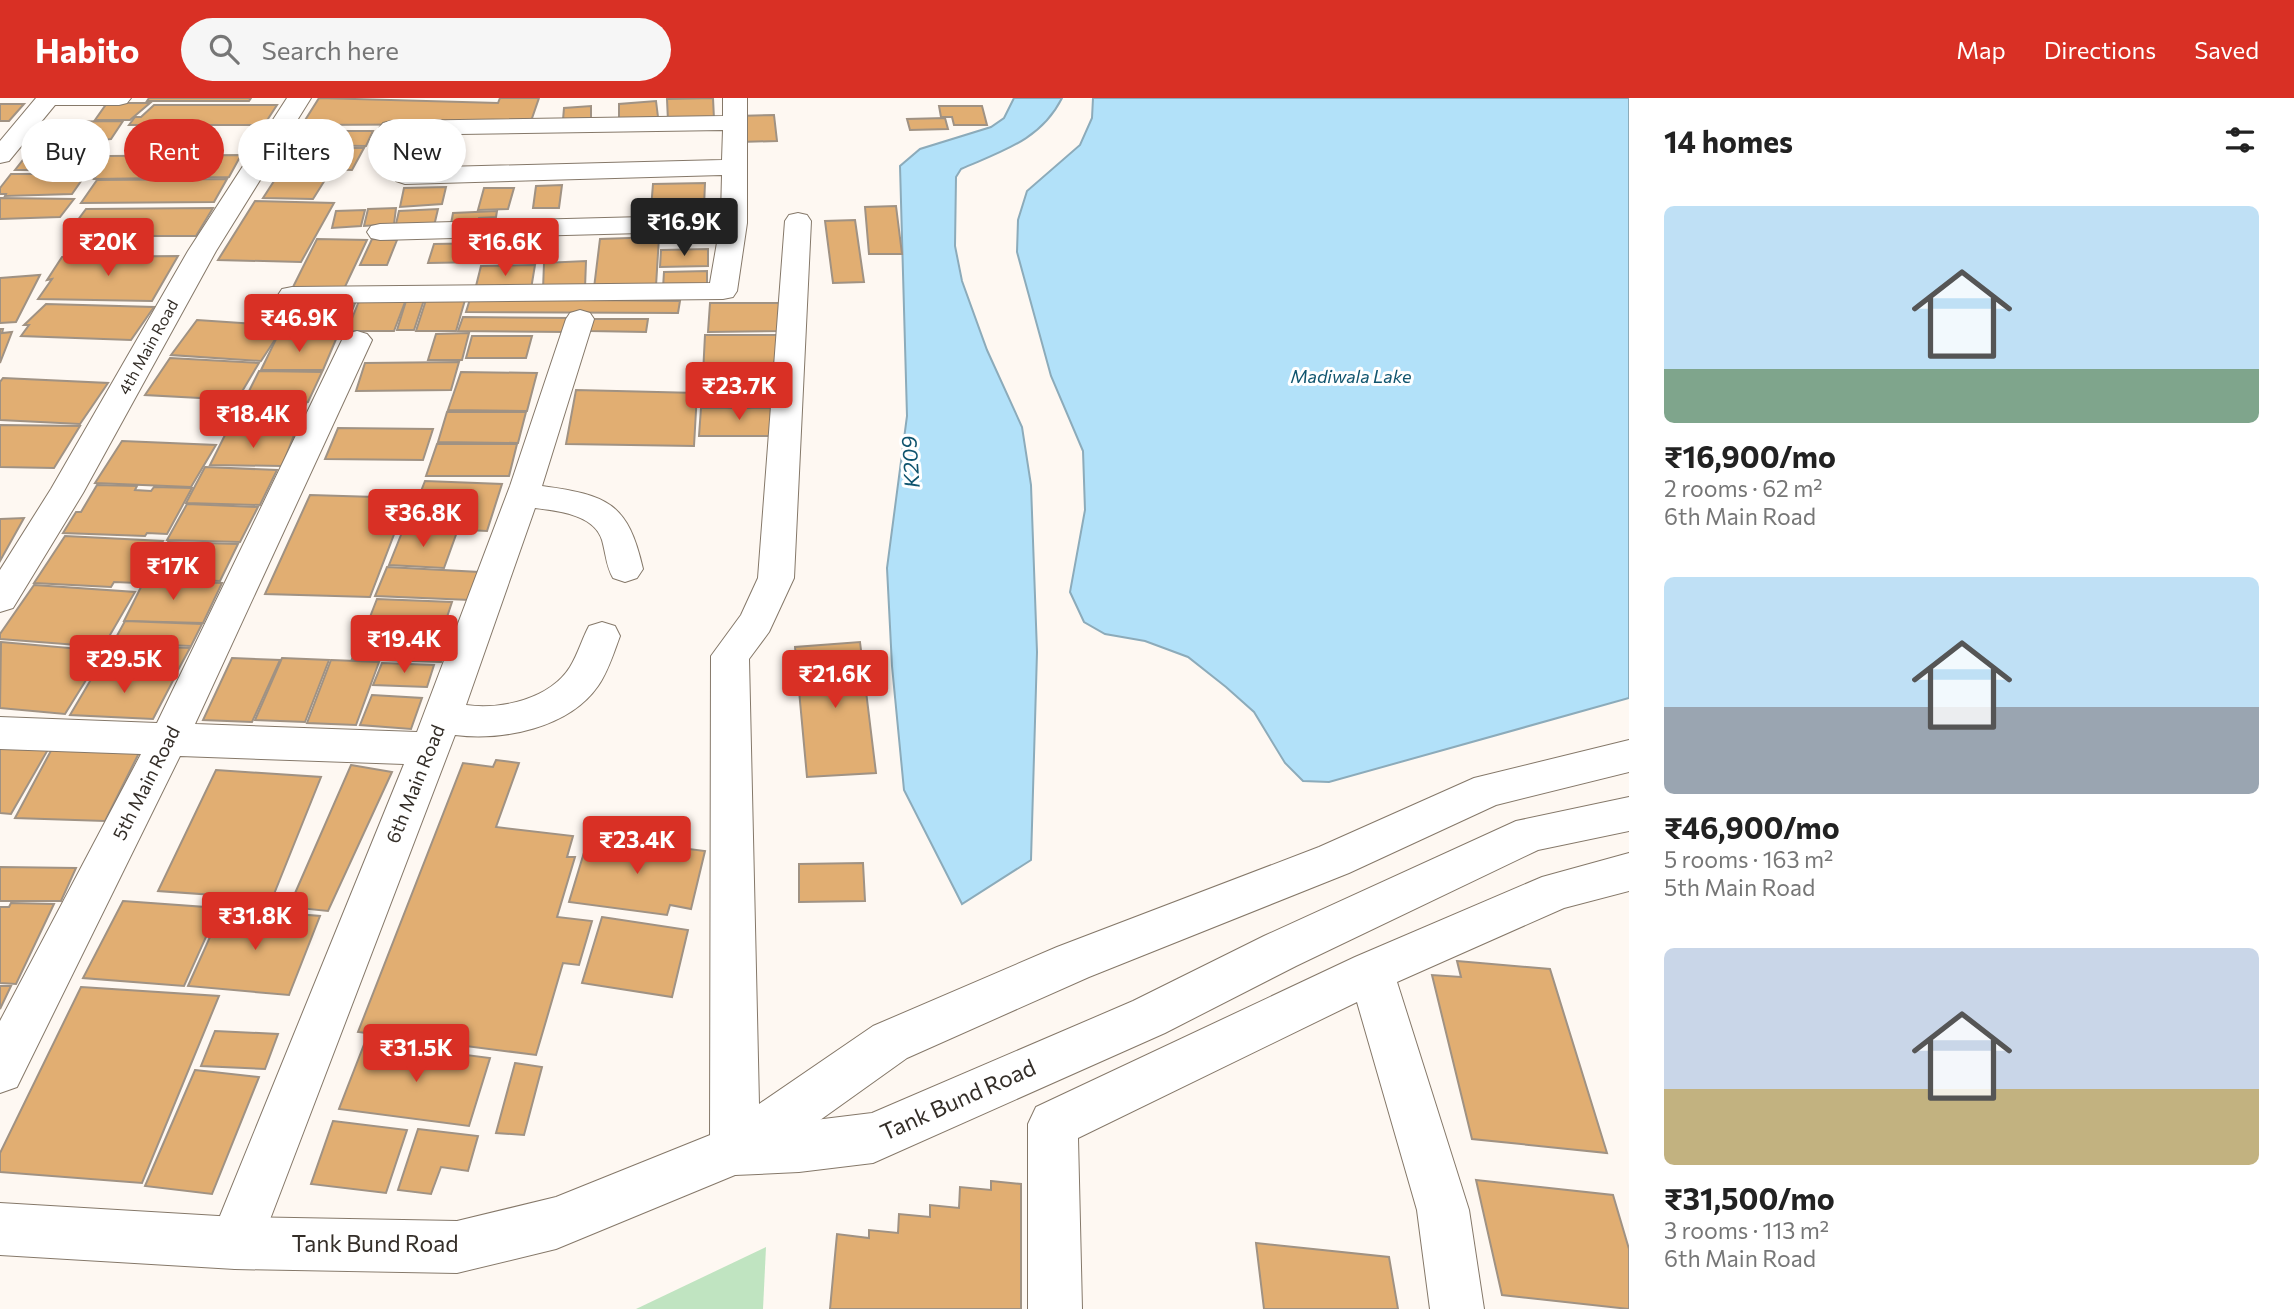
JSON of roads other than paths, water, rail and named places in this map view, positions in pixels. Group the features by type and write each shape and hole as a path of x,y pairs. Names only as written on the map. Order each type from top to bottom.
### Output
{"street":[{"path":"0,156 49,98 119,98"},
{"name":"4th Main Road","path":"0,599 66,493 202,251 299,98"},
{"path":"292,295 723,291 734,223 735,111 466,124"},
{"path":"466,174 735,167"},
{"path":"735,1150 730,656 756,622 776,578 798,221"},
{"path":"380,232 734,223"},
{"name":"6th Main Road","path":"234,1243 435,733 523,495 580,319"},
{"name":"5th Main Road","path":"0,1070 169,739 358,340"},
{"path":"523,495 580,505 597,513 614,528 625,569"},
{"path":"0,733 169,739 435,733 529,714 563,700 585,676 602,636"},
{"path":"735,1150 890,1042 1085,957 1334,860 1488,790 1629,756"},
{"name":"Tank Bund Road","path":"3,1235 457,1247 556,1223 735,1150 799,1147 873,1138 1149,1017 1280,951 1531,834 1629,814"},
{"path":"1055,1309 1053,1124 1371,972 1557,891 1629,872"},
{"path":"1371,972 1443,1210 1457,1309"}],"water":[{"name":"K209","path":"1014,98 1062,98 1032,134 1005,150 961,169 956,177 955,246 962,281 987,350 1022,427 1031,485 1037,652 1031,860 962,904 904,790 892,666 887,568 907,416 900,166 920,149 991,127 1004,118"},
{"name":"Madiwala Lake","path":"1093,98 1629,98 1629,698 1329,782 1303,781 1285,763 1254,712 1188,657 1145,641 1105,634 1084,622 1070,592 1085,510 1083,451 1051,376 1017,252 1018,220 1027,191 1080,145 1092,118"}]}
